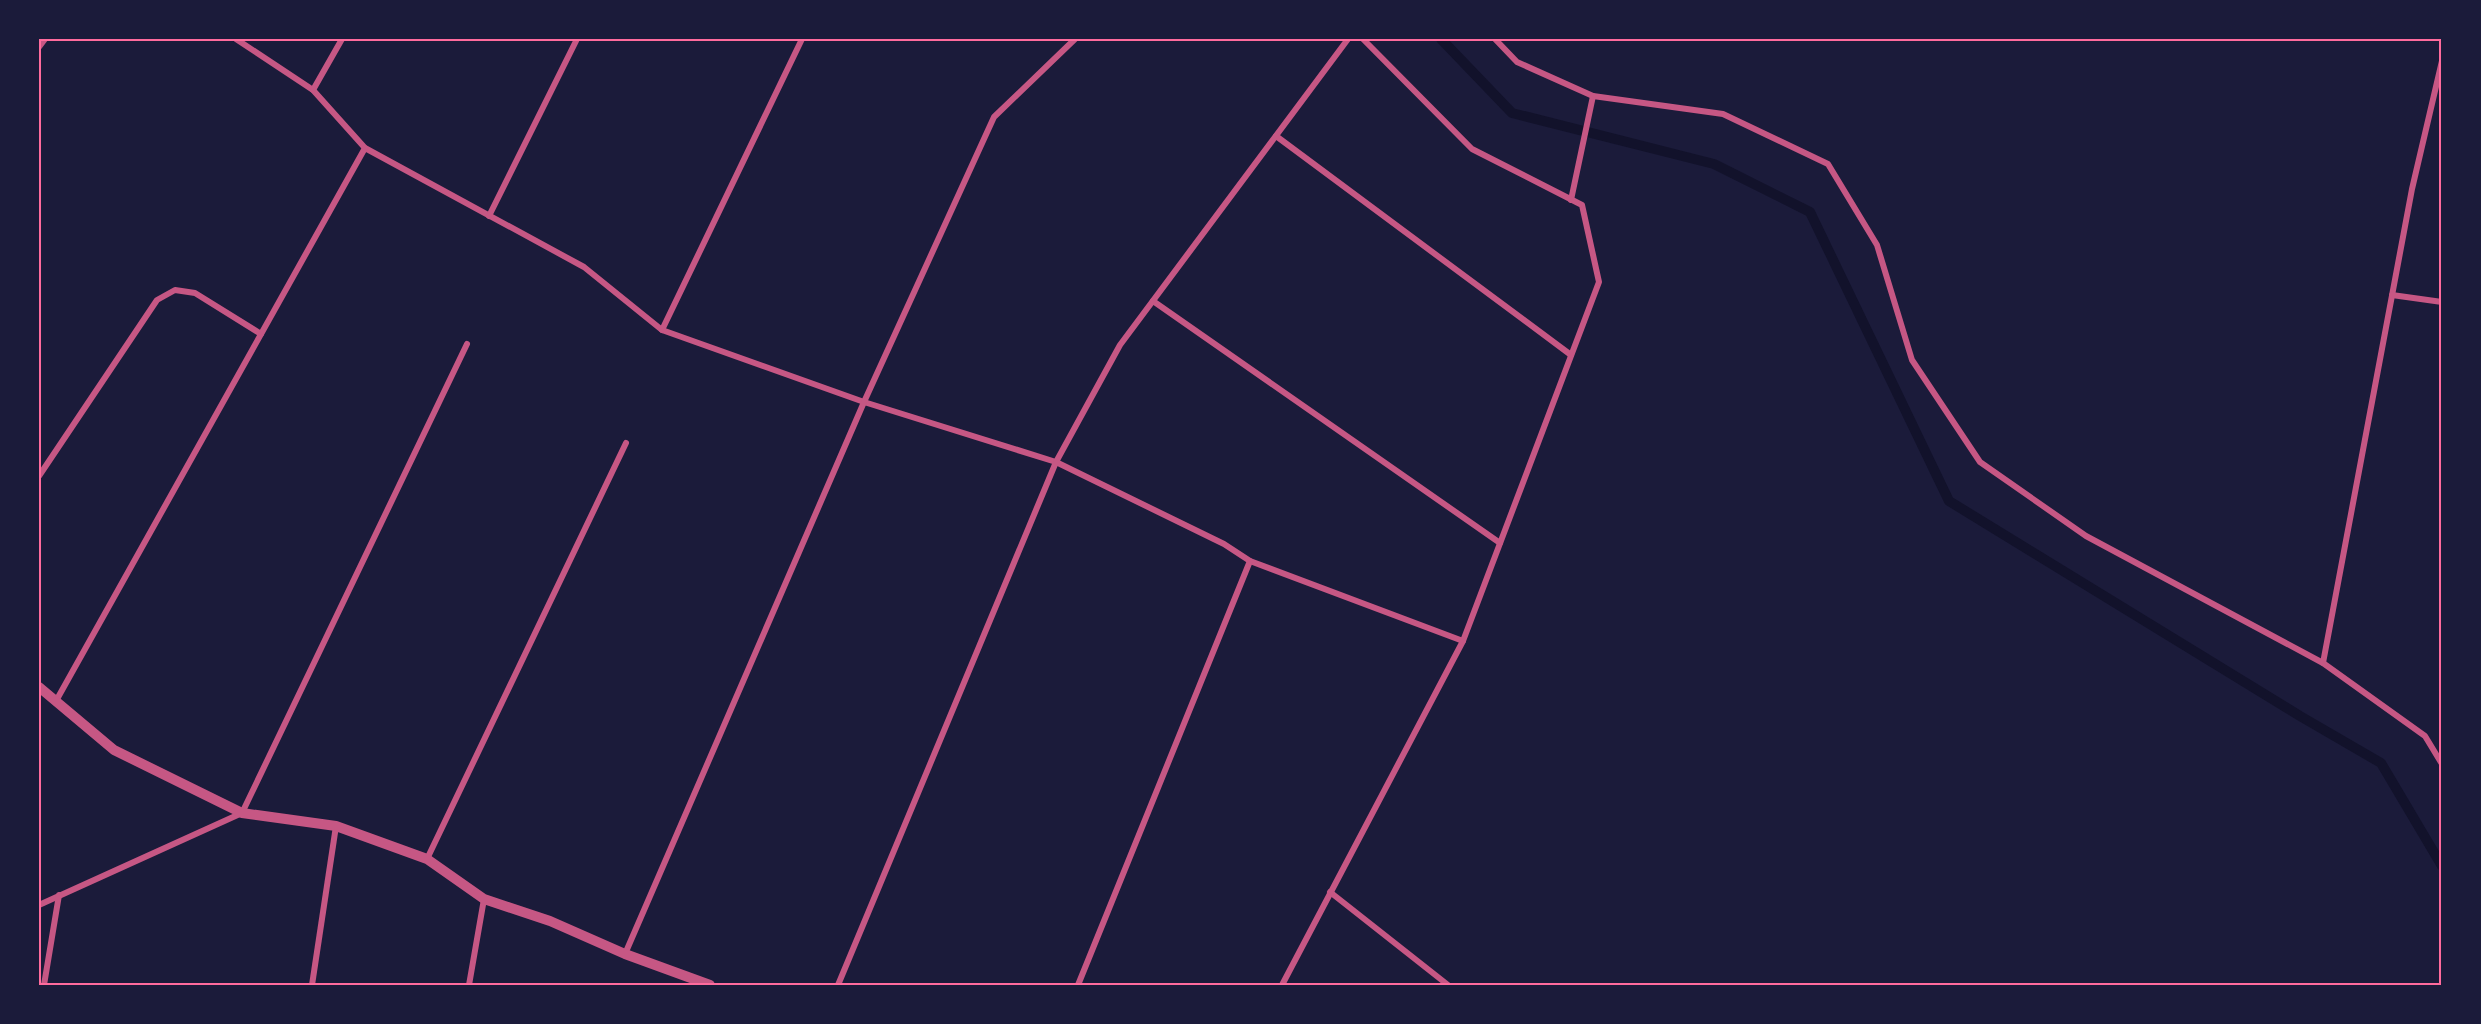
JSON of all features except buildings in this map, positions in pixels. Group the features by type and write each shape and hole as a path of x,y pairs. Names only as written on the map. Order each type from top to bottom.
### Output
{"street":[{"path":"39,47 45,39"},
{"path":"236,39 313,90 364,148 584,267 662,330 864,402 1056,462 1224,544 1250,561 1464,641"},
{"path":"313,90 342,39"},
{"path":"489,216 578,39"},
{"path":"662,330 802,39"},
{"path":"625,954 864,402 994,117 1075,39"},
{"path":"838,985 1056,462 1120,345 1348,39"},
{"path":"1282,985 1464,641 1599,282 1582,205 1472,149 1363,39"},
{"path":"1495,39 1517,62 1593,96 1723,114 1828,164 1877,245 1912,360 1980,462 2086,536 2323,663 2425,736 2442,764"},
{"path":"2323,663 2412,189 2442,61"},
{"path":"1571,200 1593,96"},
{"path":"1276,136 1571,355"},
{"path":"56,701 364,148"},
{"path":"39,476 157,300 175,290 195,293 261,334"},
{"path":"2392,295 2442,302"},
{"path":"1153,301 1500,543"},
{"path":"39,905 242,813 467,344"},
{"path":"427,859 626,443"},
{"path":"1078,985 1250,561"},
{"path":"39,687 114,750 242,813 336,826 427,859 483,899 550,921 625,954 710,985"},
{"path":"312,985 336,826"},
{"path":"1330,892 1448,985"},
{"path":"44,985 60,895"},
{"path":"470,985 483,899"}],"waterway":[{"path":"1441,39 1512,113 1714,164 1810,212 1949,501 2300,716 2381,763 2442,866"}]}
